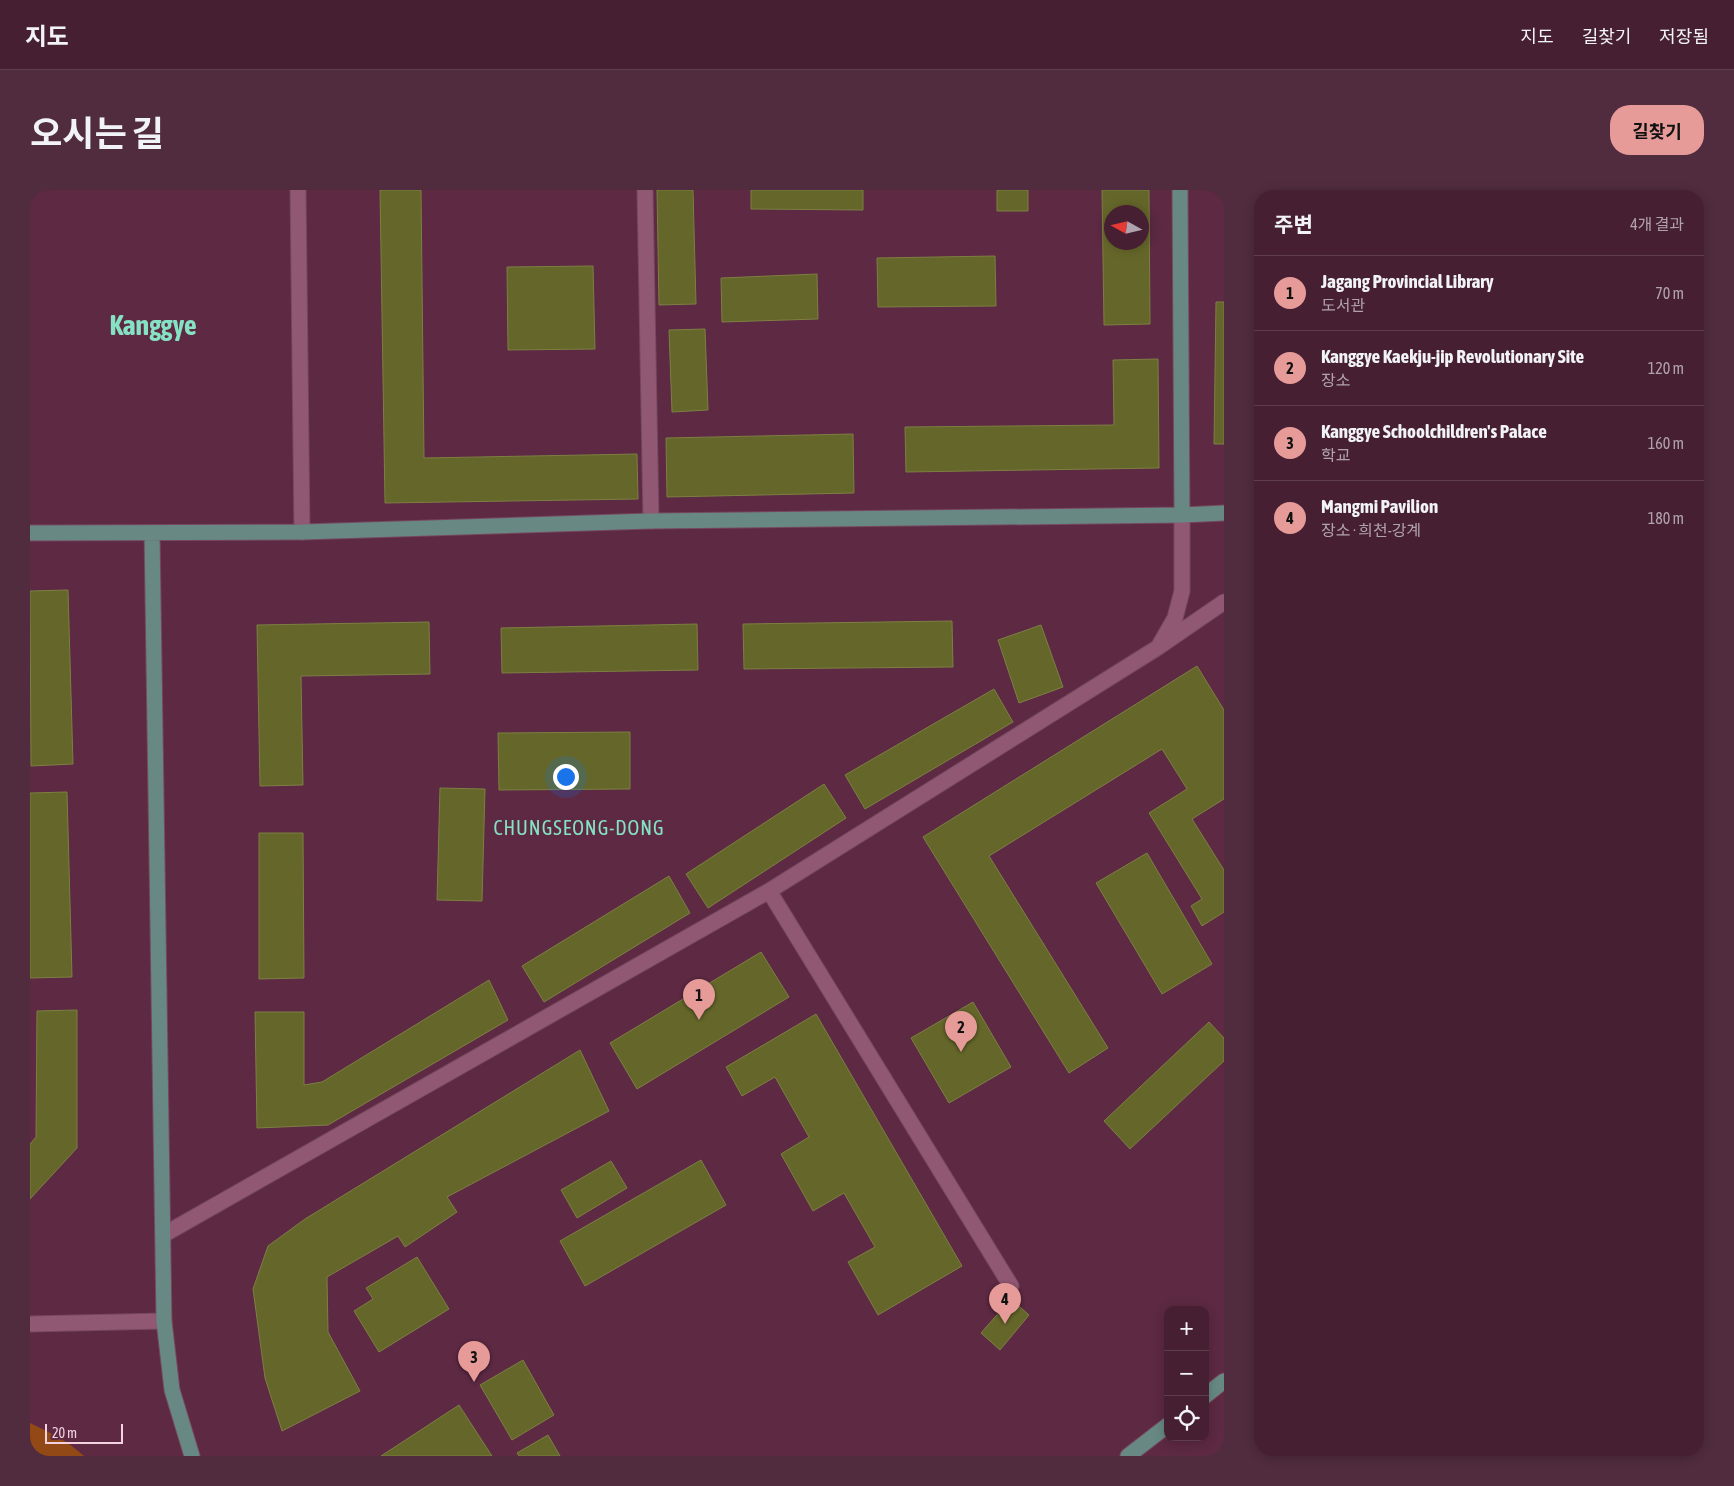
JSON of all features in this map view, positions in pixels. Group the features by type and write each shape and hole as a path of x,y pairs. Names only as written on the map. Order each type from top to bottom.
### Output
{"main road":[{"path":"1180,190 1182,515"},
{"path":"30,533 302,532 651,521 1224,513"},
{"path":"152,533 164,1322 172,1390 192,1456"},
{"path":"1209,1393 1224,1381"},
{"path":"1128,1456 1164,1428"}],"street":[{"path":"298,190 302,532"},
{"path":"645,190 651,521"},
{"path":"1158,648 1175,618 1182,591 1182,515"},
{"path":"163,1235 769,891 1158,648 1224,602"},
{"path":"769,891 1011,1286"},
{"path":"30,1324 164,1322"}],"shaded area":[{"path":"30,1423 65,1441 84,1456 30,1456"}],"building":[{"path":"380,190 421,190 424,458 637,454 638,499 385,503"},
{"path":"657,190 693,190 696,304 659,305"},
{"path":"751,190 863,190 863,210 751,209"},
{"path":"997,190 1028,190 1028,211 997,211"},
{"path":"1102,190 1149,190 1150,324 1104,325"},
{"path":"995,256 996,306 878,307 877,258"},
{"path":"593,266 595,349 508,350 507,267"},
{"path":"817,274 818,319 722,322 721,278"},
{"path":"1216,302 1224,302 1224,444 1214,444"},
{"path":"705,329 708,410 672,412 669,330"},
{"path":"1158,359 1159,468 906,472 905,427 1114,425 1113,360"},
{"path":"853,434 854,493 667,497 666,438"},
{"path":"68,590 73,764 31,766 30,591"},
{"path":"952,621 953,667 744,669 743,624"},
{"path":"429,622 430,674 301,676 303,785 260,786 257,625"},
{"path":"697,624 698,670 502,673 501,628"},
{"path":"1041,625 1063,687 1019,703 998,640"},
{"path":"1197,666 1224,710 1224,799 1192,819 1224,870 1224,912 1202,926 1191,906 1202,899 1149,813 1187,789 1162,749 989,856 1108,1048 1069,1073 923,837"},
{"path":"994,689 1013,722 865,809 845,775"},
{"path":"630,732 630,789 499,790 498,733"},
{"path":"824,784 846,818 708,908 686,874"},
{"path":"440,788 485,789 482,901 437,900"},
{"path":"67,792 72,977 30,978 30,793"},
{"path":"259,833 303,833 304,978 259,979"},
{"path":"1147,853 1212,964 1162,994 1096,883"},
{"path":"669,876 690,913 544,1002 522,966"},
{"path":"761,952 789,997 637,1089 610,1043"},
{"path":"489,980 508,1020 328,1125 257,1128 255,1012 304,1012 304,1085 322,1082"},
{"path":"973,1002 1011,1067 949,1103 911,1038"},
{"path":"77,1010 77,1148 30,1199 30,1144 36,1137 37,1011"},
{"path":"816,1014 962,1266 878,1315 848,1262 875,1247 844,1193 813,1211 781,1154 809,1137 775,1077 742,1096 726,1067"},
{"path":"1209,1022 1224,1038 1224,1061 1130,1149 1104,1121"},
{"path":"580,1050 609,1111 447,1197 457,1212 405,1247 398,1236 327,1277 328,1332 360,1391 282,1431 265,1378 253,1289 268,1246 305,1219"},
{"path":"701,1160 726,1205 585,1286 560,1241"},
{"path":"611,1161 627,1188 577,1218 561,1190"},
{"path":"417,1257 449,1309 379,1352 354,1311 373,1299 366,1288"},
{"path":"1011,1299 1029,1315 1000,1350 981,1333"},
{"path":"523,1360 554,1415 512,1440 480,1385"},
{"path":"459,1405 492,1456 381,1456"},
{"path":"548,1435 560,1456 519,1456 517,1453"}],"place":[{"name":"Jagang Provincial Library","path":"699,1020"},
{"name":"Kanggye Kaekju-jip Revolutionary Site","path":"961,1052"},
{"name":"Mangmi Pavilion","path":"1005,1324"},
{"name":"Kanggye Schoolchildren's Palace","path":"474,1382"}],"district":[{"name":"Kanggye","path":"153,325"},
{"name":"CHUNGSEONG-DONG","path":"579,827"}]}
